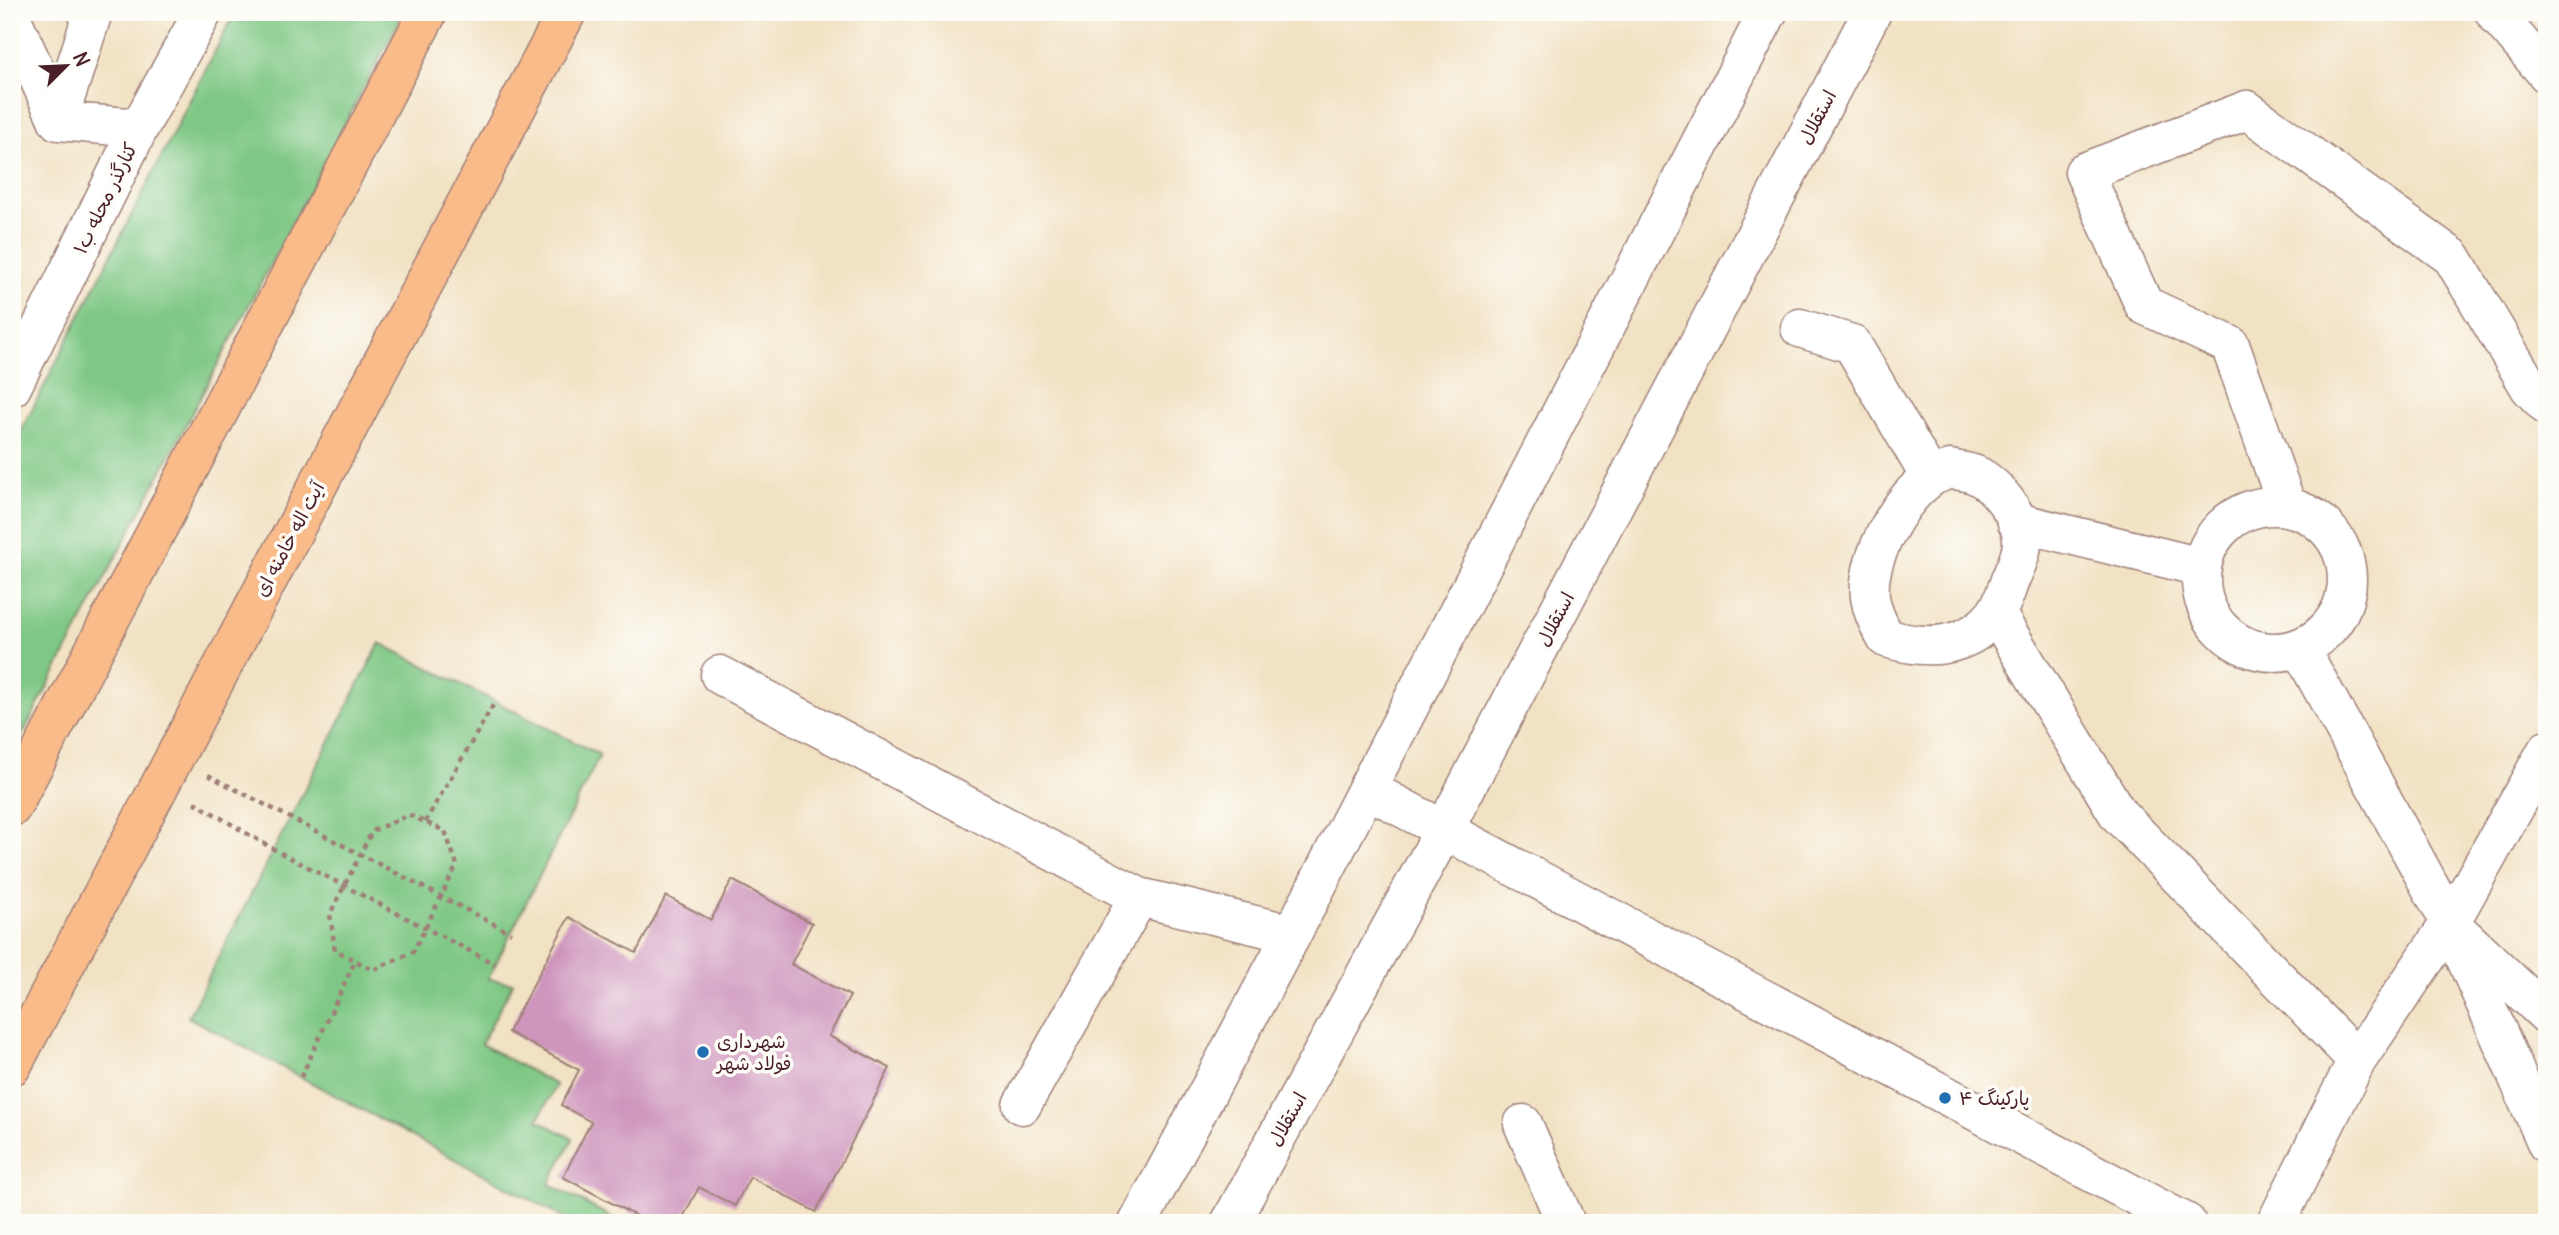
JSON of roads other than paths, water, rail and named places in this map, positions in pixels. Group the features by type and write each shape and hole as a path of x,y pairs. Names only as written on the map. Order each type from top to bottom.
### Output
{"main road":[{"path":"12,807 428,12"},
{"name":"آیت اله خامنه ای","path":"12,1066 567,12"}],"street":[{"path":"58,121 93,12"},
{"name":"کنارگذر محله ب۱","path":"12,387 139,128 202,12"},
{"path":"1138,1223 1292,934 1768,12"},
{"name":"استقلال","path":"1230,1223 1444,830 1872,12"},
{"path":"2494,12 2547,74"},
{"path":"14,30 58,121"},
{"path":"2287,506 2230,345 2144,305 2084,172 2247,110 2452,257 2541,391"},
{"path":"58,121 139,128"},
{"path":"1800,328 1852,344 1930,477"},
{"path":"1950,469 1976,475 2010,505 2017,522 2022,538 2019,556 1996,613 1978,631 1957,641 1929,647 1886,638 1877,621 1870,597 1874,564 1882,539 1914,493 1930,477 1950,469"},
{"path":"2265,506 2287,506 2308,514 2326,527 2339,545 2346,565 2346,591 2338,615 2322,635 2300,648 2275,652 2249,649 2228,636 2211,617 2201,593 2201,567 2209,543 2226,523 2244,511 2265,506"},
{"path":"2017,522 2201,567"},
{"path":"1996,613 2118,814 2357,1060"},
{"path":"2300,648 2450,923 2547,1144"},
{"path":"720,675 1139,897 1292,934"},
{"path":"2276,1223 2357,1060 2450,923 2547,750"},
{"path":"1367,789 2184,1222"},
{"path":"1022,1105 1139,897"},
{"path":"2450,923 2547,1015"},
{"path":"1523,1124 1566,1223"}],"place":[{"name":"شهرداری فولاد شهر","path":"703,1052"},
{"name":"پارکینگ ۴","path":"1945,1098"}]}
